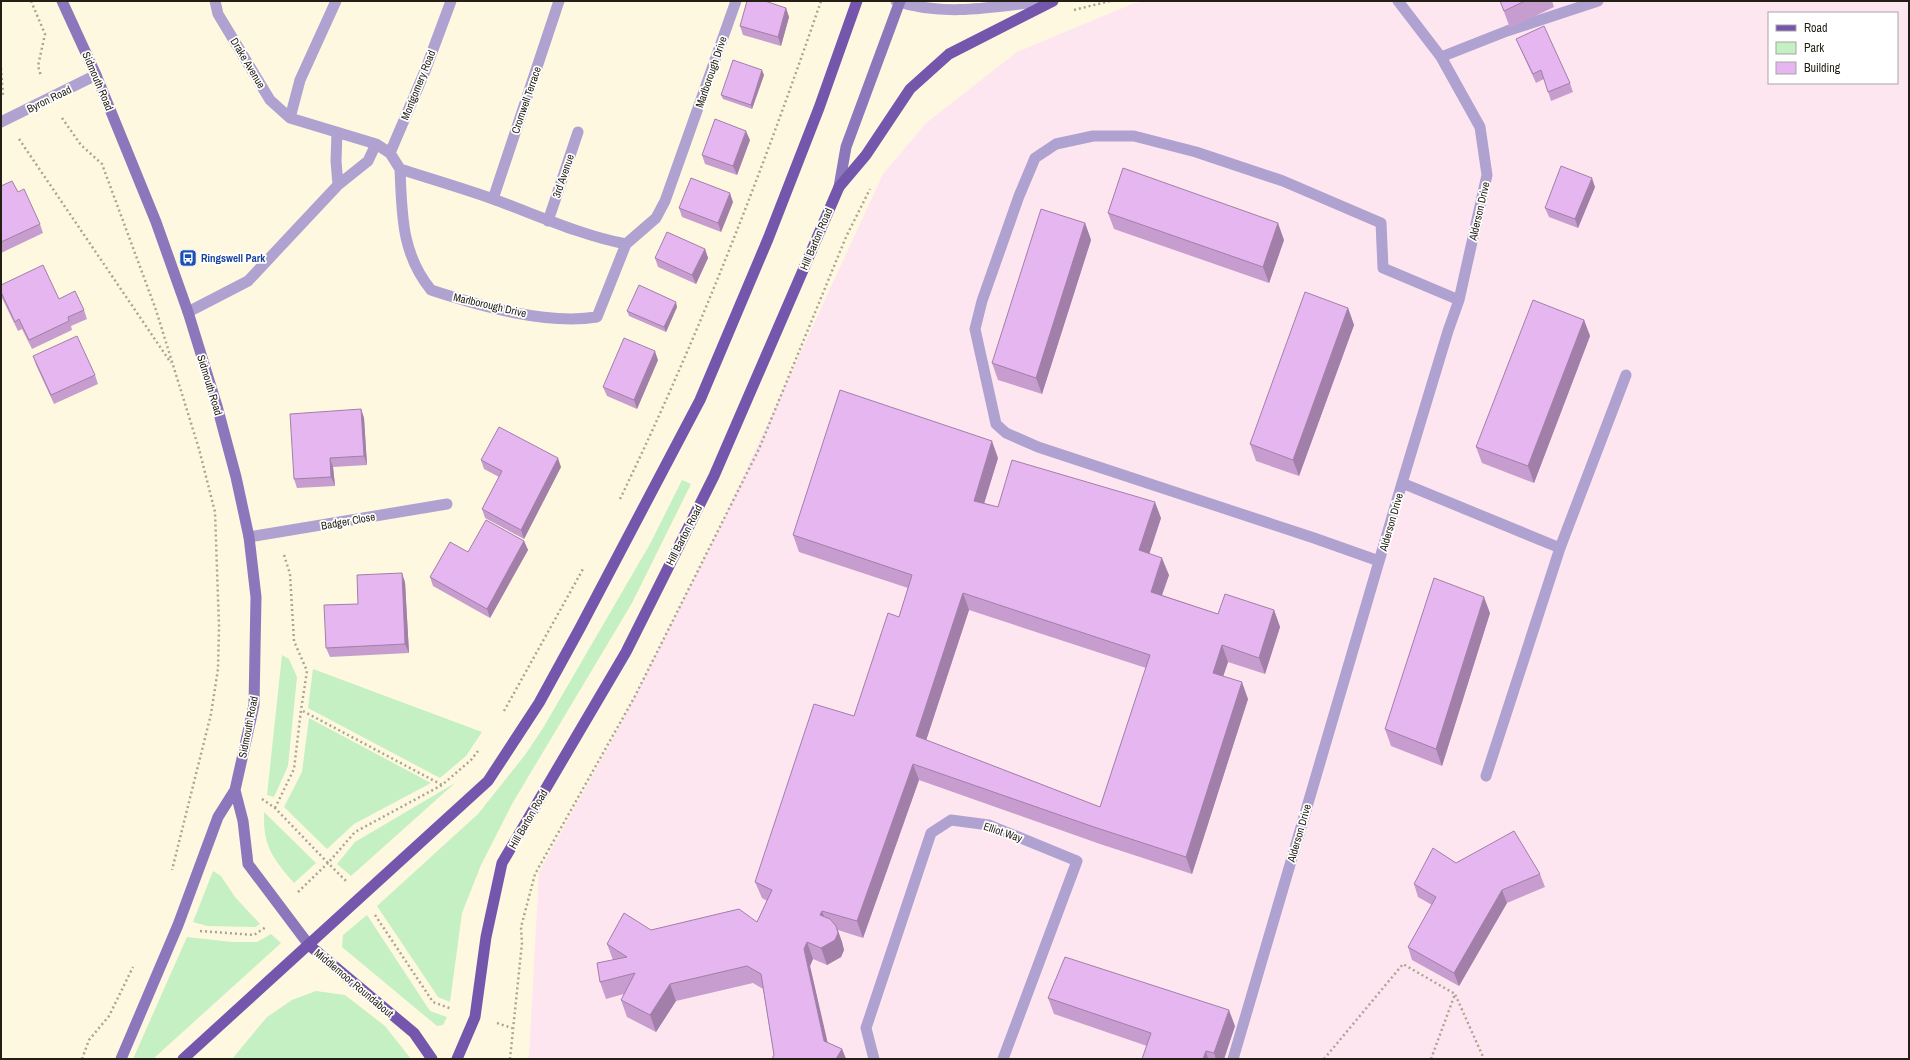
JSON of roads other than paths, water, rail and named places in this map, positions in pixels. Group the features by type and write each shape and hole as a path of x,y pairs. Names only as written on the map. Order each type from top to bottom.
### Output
{"main road":[{"name":"Sidmouth Road","path":"62,1 96,74 156,222 188,312 217,406 236,477 249,537 256,597 254,705 235,790 218,817 178,925 121,1059"},
{"path":"309,945 488,781 539,703 700,400 768,239 819,108 857,1"},
{"name":"Hill Barton Road","path":"457,1059 475,1017 486,937 502,863 626,652 717,469 839,187 846,146 898,1"},
{"path":"839,187 866,155 910,89 949,54 1053,1"},
{"name":"Sidmouth Road","path":"235,790 243,821 248,864 309,945"},
{"name":"Middlemoor Roundabout","path":"182,1059 309,945 414,1033 432,1059"}],"street":[{"name":"Drake Avenue","path":"215,1 218,14 270,100 290,118 376,144"},
{"path":"290,118 300,80 336,1"},
{"name":"Montgomery Road","path":"390,153 425,71 451,1"},
{"name":"Cromwell Terrace","path":"493,199 559,1"},
{"name":"Marlborough Drive","path":"390,153 400,169 402,226 410,256 431,290 496,308 579,320 597,317 626,244 656,218 665,201 736,1"},
{"path":"898,1 920,8 938,10 996,7 1043,1"},
{"name":"Alderson Drive","path":"1233,1059 1402,483 1448,331 1459,300 1487,175 1480,127 1442,57 1398,1"},
{"path":"1442,57 1506,31 1598,1"},
{"name":"Byron Road","path":"3,121 96,74"},
{"path":"337,132 336,161 338,186"},
{"name":"3rd Avenue","path":"548,221 578,132"},
{"path":"1379,561 1314,538 1038,447 1006,433 996,424 975,330 982,301 1019,196 1035,158 1056,144 1093,136 1134,136 1196,152 1283,180 1381,223 1383,268 1459,300"},
{"path":"188,312 248,280 338,186 368,161 376,144 390,153"},
{"path":"400,169 493,199 548,221 608,240 626,244"},
{"path":"1486,776 1560,548 1626,375"},
{"path":"1402,483 1560,548"},
{"name":"Badger Close","path":"249,537 447,504"},
{"name":"Elliot Way","path":"874,1059 866,1028 931,833 951,820 989,825 1077,861 1002,1059"}],"place":[{"name":"Ringswell Park","path":"188,258"}]}
